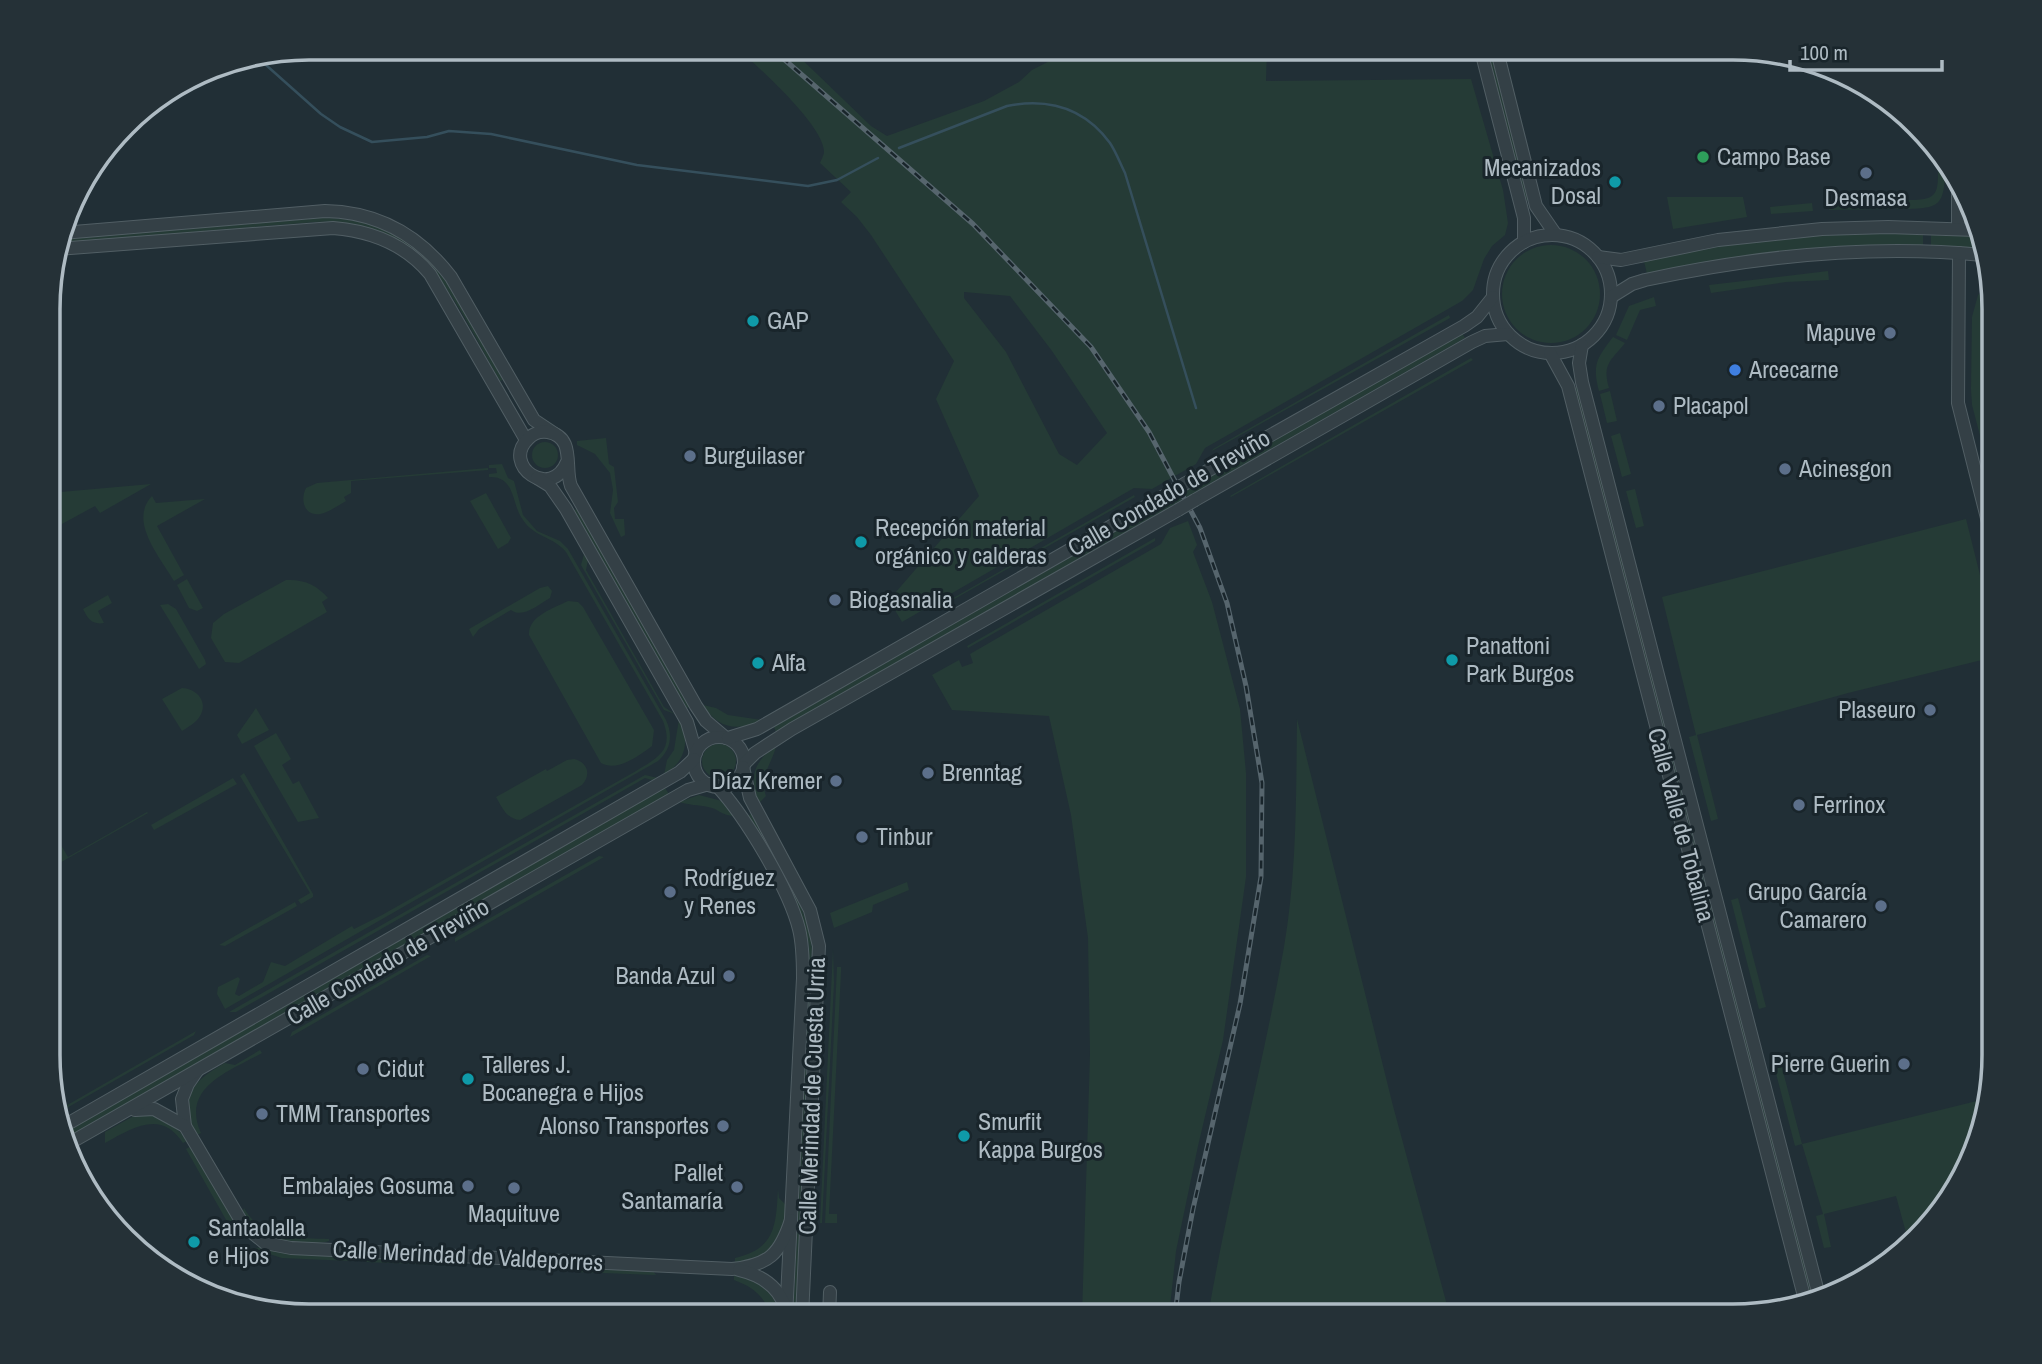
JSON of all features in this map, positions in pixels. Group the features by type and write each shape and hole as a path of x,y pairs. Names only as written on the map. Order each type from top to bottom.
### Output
{"street":[{"path":"1483,60 1524,218 1524,242"},
{"path":"1499,60 1535,201 1556,235"},
{"path":"1958,200 1958,229"},
{"path":"72,232 325,211 360,214 383,222 416,240 451,277 534,420 555,434 563,440 567,448 567,474 571,486 696,706 706,721 739,747 743,765 740,775 733,782 713,785 698,775 687,722 566,509 550,486 525,470 521,449 526,440 539,432 555,434"},
{"path":"1598,257 1621,260 1718,240 1822,229 1888,227 1970,230"},
{"path":"67,248 333,228 372,234 411,255 434,279 526,440"},
{"path":"1556,235 1572,238 1598,257 1610,282 1611,297 1601,328 1572,350 1550,353 1531,349 1508,334 1500,323 1493,298 1495,276 1511,251 1539,236 1556,235"},
{"path":"1611,297 1632,284 1645,280 1742,261 1868,251 1977,254"},
{"path":"1959,253 1958,403 1982,498"},
{"name":"Calle Condado de Treviño","path":"727,738 757,729 1464,326 1477,317 1493,298"},
{"name":"Calle Condado de Treviño","path":"743,765 755,752 792,729 1472,342 1485,336 1508,334"},
{"name":"Calle Valle de Tobalina","path":"1582,345 1579,363 1582,382 1817,1290"},
{"name":"Calle Valle de Tobalina","path":"1550,353 1568,386 1804,1294"},
{"path":"537,478 557,476 567,462"},
{"path":"695,756 701,744 708,739 727,738"},
{"name":"Calle Condado de Treviño","path":"69,1122 680,772 695,756"},
{"name":"Calle Merindad de Cuesta Urria","path":"743,765 750,798 795,877 810,910 818,946 819,980 803,1304"},
{"name":"Calle Condado de Treviño","path":"74,1140 688,790 713,785"},
{"name":"Calle Merindad de Cuesta Urria","path":"713,785 735,805 785,891 800,931 803,978 787,1304"},
{"path":"185,1126 183,1099 188,1084 197,1071"},
{"path":"124,1113 143,1108 154,1109 185,1126"},
{"name":"Calle Merindad de Valdeporres","path":"185,1126 239,1220 255,1237 272,1245 732,1269 754,1274 769,1283 783,1304"},
{"name":"Calle Merindad de Valdeporres","path":"732,1269 758,1264 772,1256 784,1240 791,1220"},
{"path":"830,1292 830,1304"}],"green space":[{"path":"750,60 802,60 871,126 887,136 984,101 1052,60 1267,60 1266,81 1471,79 1503,190 1508,223 1505,235 1492,246 1484,259 1473,290 1462,301 1205,448 1196,464 1152,489 1134,488 902,622 889,600 979,496 936,399 954,361 871,235 841,202 851,192 820,163 824,153 822,142 814,128","holes":["964,292 1010,296 1052,351 1107,433 1077,465 1059,454 1006,352 964,298"]},
{"path":"1489,60 1492,60 1529,199 1526,200"},
{"path":"1938,166 1944,176 1942,197 1938,202 1923,208 1897,209 1897,200 1930,197 1937,188"},
{"path":"1667,197 1743,197 1747,217 1673,229"},
{"path":"1894,200 1894,209 1829,210 1829,202"},
{"path":"1812,203 1813,211 1771,214 1770,207"},
{"path":"322,218 359,222 389,232 414,248 436,269 471,321 503,380 500,381 467,321 431,269 409,249 384,233 353,224 315,222 69,242 70,238"},
{"path":"1923,232 1923,246 1853,246 1784,251 1647,274 1644,261 1732,244 1837,233"},
{"path":"1931,233 1971,236 1975,250 1931,247"},
{"path":"1551,245 1570,249 1586,259 1596,275 1600,294 1596,313 1586,329 1570,339 1551,343 1532,339 1516,329 1506,313 1502,294 1506,275 1516,259 1532,249"},
{"path":"1828,271 1829,280 1786,282 1711,293 1709,285"},
{"path":"1982,292 1982,443 1972,405 1971,389 1972,317 1978,295"},
{"path":"1654,297 1656,306 1640,310 1627,340 1616,335 1629,306"},
{"path":"1449,315 1450,318 1212,451 1213,449"},
{"path":"1462,333 1465,338 776,732 774,727"},
{"path":"1613,337 1625,343 1607,368 1609,388 1599,391 1597,362"},
{"path":"1471,358 1473,360 1230,496"},
{"path":"1577,387 1812,1292 1809,1293 1574,388"},
{"path":"1610,391 1617,421 1607,423 1600,394"},
{"path":"1620,433 1631,474 1622,477 1611,436"},
{"path":"606,438 609,464 614,467 618,502 614,508 615,519 624,519 625,535 621,537 610,513 613,490 610,473 595,454 577,445 577,441"},
{"path":"545,442 554,446 558,455 554,464 545,468 536,464 532,455 536,446"},
{"path":"502,464 508,478 514,481 523,515 537,531 560,541 568,549 666,720 670,737 666,752 658,761 225,1009 217,994 218,987 238,977 240,979 235,994 239,996 263,982 271,962 285,966 352,926 354,929 382,915 636,771 662,752 667,739 663,721 566,552 528,526 519,514 508,486 498,478 489,477 489,474 497,473 496,468 489,468 489,465"},
{"path":"488,468 351,481 351,493 344,497 346,501 324,513 313,514 306,508 303,499 306,488 317,483"},
{"path":"151,484 100,513 95,506 60,525 60,492"},
{"path":"1635,489 1644,526 1636,528 1626,491"},
{"path":"486,493 511,538 498,549 470,501"},
{"path":"1134,495 1135,497 941,605"},
{"path":"152,496 156,503 205,499 157,526 184,575 174,581 145,528 145,506"},
{"path":"577,509 690,707 687,708 574,510"},
{"path":"1966,519 1982,583 1982,660 1848,693 1697,735 1718,819 1711,821 1689,737 1696,735 1662,597"},
{"path":"1188,521 1197,545 1193,552 1212,602 1240,709 1246,773 1246,877 1223,1040 1176,1251 1170,1304 1082,1304 1090,1054 1088,938 1071,815 1049,716 952,710 932,675 959,660 962,667 973,663 970,654 1161,544 1170,528"},
{"path":"1155,538 1155,541 968,648 967,646"},
{"path":"584,554 588,560 586,570 664,707 675,714 664,710 581,565"},
{"path":"187,579 203,608 197,611 189,608 177,585"},
{"path":"286,580 304,582 319,590 328,598 322,602 327,612 239,663 225,662 211,638 213,623 224,614"},
{"path":"548,586 552,591 550,598 526,612 511,610 479,629 473,637 469,629"},
{"path":"108,595 112,603 98,611 104,623 93,622 83,609"},
{"path":"568,601 578,602 583,607 654,730 652,746 621,764 614,766 601,763 529,635 537,618"},
{"path":"168,604 176,609 205,660 206,664 199,669 160,605"},
{"path":"182,688 196,693 203,706 198,718 182,731 162,699"},
{"path":"703,705 728,715 762,720 745,726 729,726 715,719"},
{"path":"256,708 269,730 242,744 237,735"},
{"path":"679,719 685,735 684,750 677,764 664,775 667,760 674,750"},
{"path":"1297,719 1393,1106 1447,1304 1210,1304 1284,947 1295,833"},
{"path":"276,733 291,759 282,765 293,784 299,781 319,818 298,822 254,746"},
{"path":"719,744 731,749 736,761 731,773 719,778 707,773 702,761 707,749"},
{"path":"776,747 765,777 766,796 759,803 754,786 755,771 763,758"},
{"path":"574,759 587,769 587,777 582,785 520,820 505,812 496,797 546,769 547,771"},
{"path":"244,773 313,894 313,897 301,904 298,900 310,893 240,776"},
{"path":"645,775 658,778 655,781 645,778 236,1012 229,1012"},
{"path":"233,778 237,784 154,830 151,825"},
{"path":"665,788 669,794 73,1135 71,1129"},
{"path":"699,795 722,801 735,816 712,808 679,802"},
{"path":"148,813 60,863 60,843 68,857"},
{"path":"751,814 796,895 812,948 797,1304 794,1304 809,945 795,898 748,816"},
{"path":"599,856 604,857 455,942 455,938"},
{"path":"907,882 909,890 873,905 872,912 834,928 830,913"},
{"path":"1738,898 1766,1007 1759,1009 1731,900"},
{"path":"295,902 297,906 225,946 219,945"},
{"path":"833,949 834,983 820,1223"},
{"path":"427,955 431,956 290,1037 292,1032"},
{"path":"837,967 841,967 841,972 829,1214 837,1214 837,1223 825,1223"},
{"path":"196,1031 194,1035 65,1109 65,1107"},
{"path":"260,1050 262,1053 223,1074 203,1092 197,1104 196,1117 201,1133 197,1135 188,1111 188,1101 196,1084 225,1063 235,1065"},
{"path":"1780,1060 1802,1144 1795,1146 1773,1062"},
{"path":"1978,1101 1957,1166 1941,1194 1907,1235 1896,1196 1824,1214 1831,1247 1824,1248 1816,1216 1823,1214 1802,1144"},
{"path":"139,1113 166,1121 187,1141 183,1143 174,1133 156,1124 136,1127 105,1143 105,1132"},
{"path":"190,1147 240,1231 239,1238 186,1149"},
{"path":"778,1189 779,1198 786,1205 779,1238 774,1246 759,1256 735,1263 735,1258 759,1248 771,1233"},
{"path":"244,1208 252,1219 270,1232 281,1236 329,1241 292,1242 263,1235 245,1218 242,1213"},
{"path":"261,1247 282,1253 347,1256 350,1261 282,1258 253,1249"},
{"path":"370,1257 457,1262 461,1266 366,1262"},
{"path":"578,1268 653,1271 656,1275 576,1272"},
{"path":"734,1275 743,1276 758,1283 776,1304 765,1304 752,1289 734,1280"}],"waterway":[{"path":"264,63 321,114 340,127 372,142 427,137 449,131 491,134 637,165 808,186 837,180 878,158"},
{"path":"899,148 1007,106 1037,103 1051,105 1064,108 1089,121 1112,146 1125,173 1196,408"}],"railway":[{"path":"785,60 973,224 1091,347 1149,432 1200,528 1227,603 1246,686 1262,783 1261,877 1240,1004 1193,1209 1176,1304"}],"place":[{"name":"Campo Base","path":"1703,157"},
{"name":"Desmasa","path":"1866,173"},
{"name":"Mecanizados Dosal","path":"1615,182"},
{"name":"GAP","path":"753,321"},
{"name":"Mapuve","path":"1890,333"},
{"name":"Arcecarne","path":"1735,370"},
{"name":"Placapol","path":"1659,406"},
{"name":"Burguilaser","path":"690,456"},
{"name":"Acinesgon","path":"1785,469"},
{"name":"Recepción material orgánico y calderas","path":"861,542"},
{"name":"Biogasnalia","path":"835,600"},
{"name":"Panattoni Park Burgos","path":"1452,660"},
{"name":"Alfa","path":"758,663"},
{"name":"Plaseuro","path":"1930,710"},
{"name":"Brenntag","path":"928,773"},
{"name":"Díaz Kremer","path":"836,781"},
{"name":"Ferrinox","path":"1799,805"},
{"name":"Tinbur","path":"862,837"},
{"name":"Rodríguez y Renes","path":"670,892"},
{"name":"Grupo García Camarero","path":"1881,906"},
{"name":"Banda Azul","path":"729,976"},
{"name":"Pierre Guerin","path":"1904,1064"},
{"name":"Cidut","path":"363,1069"},
{"name":"Talleres J. Bocanegra e Hijos","path":"468,1079"},
{"name":"TMM Transportes","path":"262,1114"},
{"name":"Alonso Transportes","path":"723,1126"},
{"name":"Smurfit Kappa Burgos","path":"964,1136"},
{"name":"Embalajes Gosuma","path":"468,1186"},
{"name":"Pallet Santamaría","path":"737,1187"},
{"name":"Maquituve","path":"514,1188"},
{"name":"Santaolalla e Hijos","path":"194,1242"}]}
